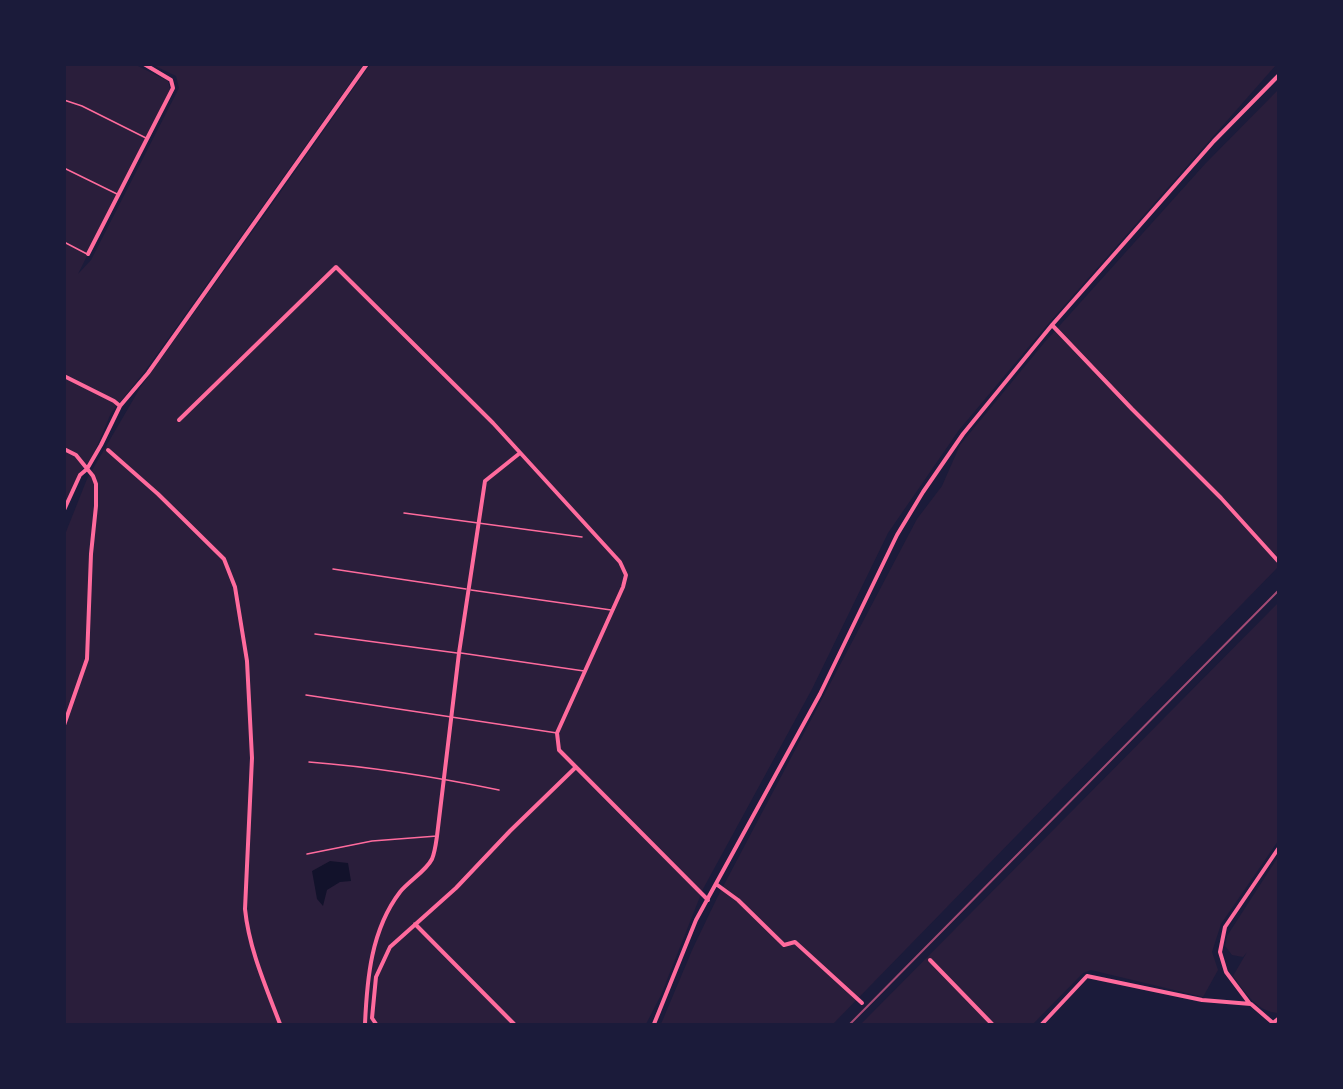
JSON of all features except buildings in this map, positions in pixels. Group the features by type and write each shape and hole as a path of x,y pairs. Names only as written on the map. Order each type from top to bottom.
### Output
{"street":[{"path":"87,254 173,88 171,80 144,64"},
{"path":"64,510 80,475 87,469 101,445 120,406 148,373 367,64"},
{"path":"654,1024 696,920 820,694 897,536 923,492 963,434 1052,325 1214,141 1278,76"},
{"path":"180,420 336,267 520,453 620,562 626,575 623,587 557,733 559,750 708,900"},
{"path":"1052,325 1221,498 1278,561"},
{"path":"64,376 120,406"},
{"path":"64,449 76,455 96,484 87,659 64,725"},
{"path":"108,450 158,494 224,559 235,587 247,661 252,758 244,909 253,952 280,1024"},
{"path":"365,1024 367,982 374,947 384,921 400,893 432,860 437,836 459,653 485,481 520,453"},
{"path":"376,1024 372,1018 376,977 390,947 456,888 576,767"},
{"path":"1278,849 1226,927 1220,952 1226,972 1251,1004 1272,1024 1278,1019"},
{"path":"716,884 738,900 784,945 795,942 862,1003"},
{"path":"415,924 514,1024"},
{"path":"930,960 992,1024"},
{"path":"1042,1024 1087,976 1202,1000 1251,1004"}],"lane":[{"path":"64,100 82,106 146,139"},
{"path":"64,168 118,195"},
{"path":"64,242 87,254"},
{"path":"404,513 478,525 582,537"},
{"path":"333,569 611,610"},
{"path":"315,634 585,671"},
{"path":"306,695 557,733"},
{"path":"309,762 365,766 499,790"},
{"path":"308,854 372,841 437,836"}],"shaded area":[{"path":"65,65 136,65 168,81 170,89 78,274 91,260 179,88 176,76 153,65 363,65 145,371 111,413 92,458 80,472 65,504"},
{"path":"370,65 1276,65 1048,324 959,430 888,533 812,689 703,889 661,995 646,1024 65,1024 64,537 87,479 140,388"},
{"path":"1278,90 1278,567 833,1024 661,1024 717,898 917,519 942,486 960,445 1044,343 1205,164"},
{"path":"1278,603 1278,841 1221,924 1212,952 1218,970 1203,997 1091,970 1083,973 1033,1024 861,1024"},
{"path":"1278,857 1278,1013 1258,1005 1233,976 1247,952 1243,957 1232,955 1225,946 1227,936"},
{"path":"330,861 348,863 351,881 340,882 327,890 323,906 317,899 312,871"}],"railway":[{"path":"850,1024 1278,591"}]}
